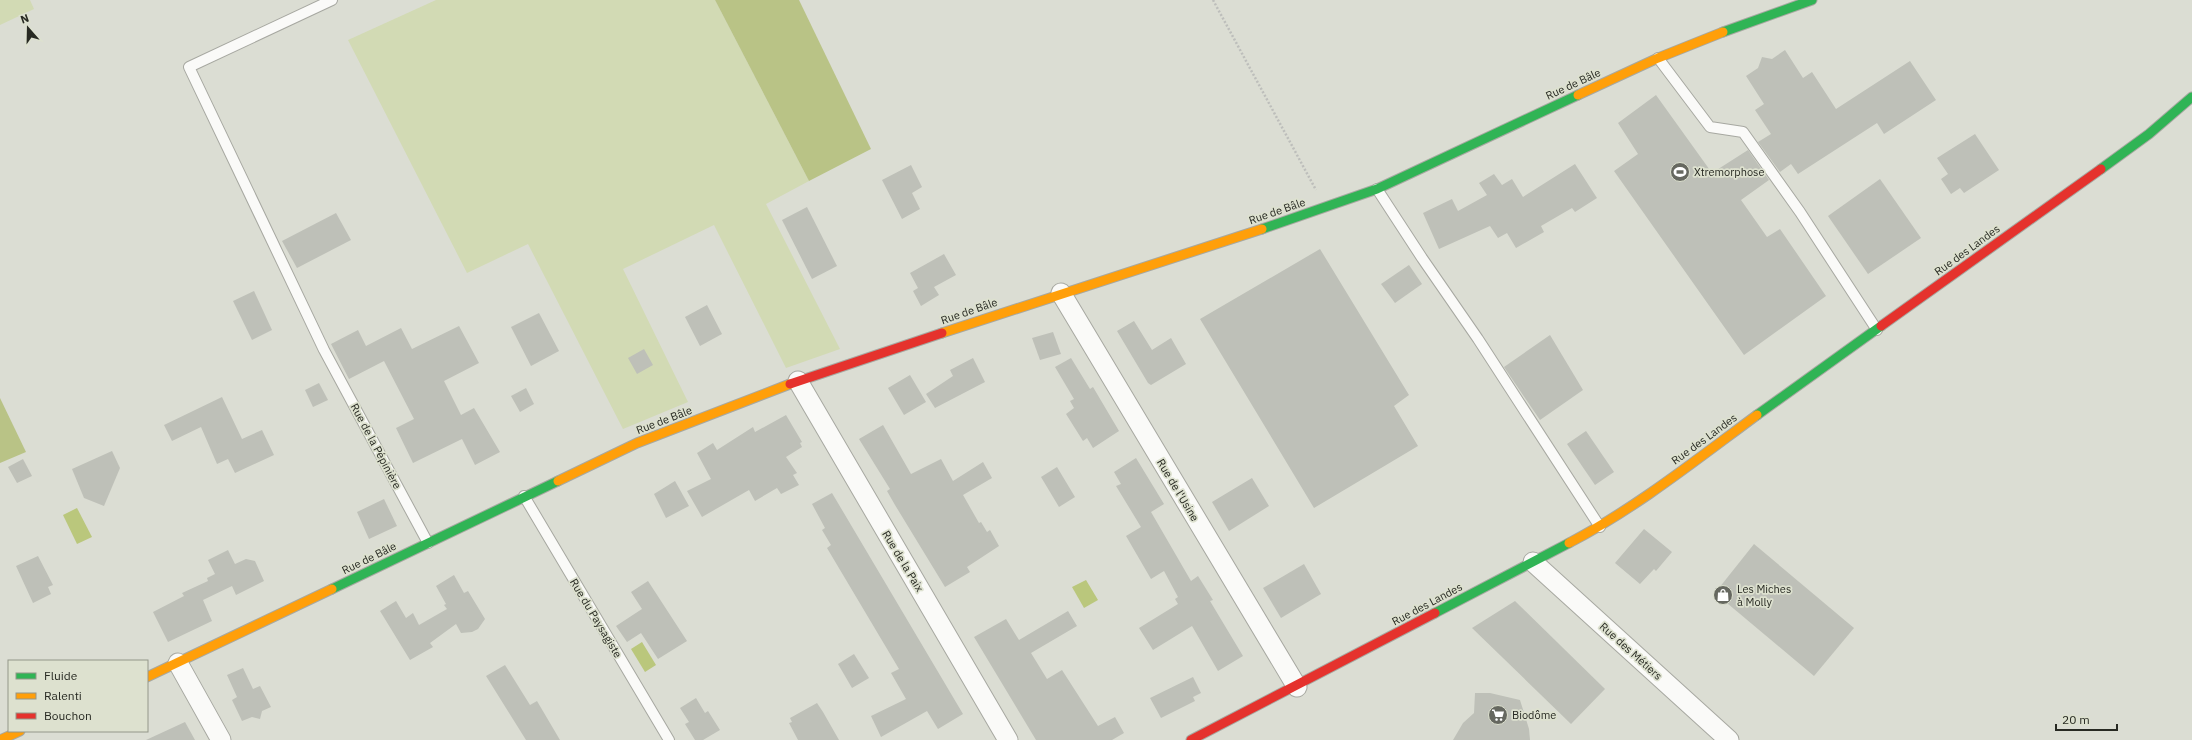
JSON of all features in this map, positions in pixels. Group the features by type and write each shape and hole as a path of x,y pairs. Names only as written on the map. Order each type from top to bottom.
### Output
{"street":[{"name":"Rue de Bâle","path":"148,677 637,443 798,381 1060,293 1252,233 1376,189 1658,58 1717,34 1812,0"},
{"name":"Rue des Landes","path":"1191,740 1297,687 1600,526 1877,330 2148,134 2192,97"},
{"name":"Rue de l'Usine","path":"1060,293 1297,687"},
{"name":"Rue de la Paix","path":"798,381 1008,740"},
{"name":"Rue des Métiers","path":"1532,562 1729,740"},
{"path":"178,663 221,740"},
{"path":"0,740 18,732"}],"lane":[{"name":"Rue de la Pépinière","path":"332,0 189,67 324,350 428,543"},
{"path":"1658,58 1710,127 1743,132 1800,212 1877,330"},
{"path":"1376,189 1478,338 1600,526"},
{"name":"Rue du Paysagiste","path":"524,496 669,740"}],"path":[{"path":"1213,0 1324,207"}],"shaded area":[{"path":"0,0 30,0 34,9 0,25"},
{"path":"436,0 715,0 809,181 766,204 840,349 786,368 714,225 623,269 688,402 623,429 528,244 467,273 348,40"},
{"path":"715,0 799,0 871,149 809,181"},
{"path":"0,398 26,452 0,463"},
{"path":"77,508 92,537 77,544 63,515"},
{"path":"1086,580 1098,600 1084,608 1072,587"},
{"path":"642,642 656,665 645,672 631,649"}],"building":[{"path":"1785,50 1803,78 1812,72 1836,109 1910,61 1936,100 1884,134 1877,123 1798,174 1791,164 1780,172 1758,142 1771,134 1755,110 1764,104 1746,76 1758,68 1762,57 1772,59"},
{"path":"1656,95 1712,173 1748,150 1769,180 1741,200 1767,237 1780,229 1826,296 1744,355 1614,171 1638,154 1618,123"},
{"path":"1975,134 1999,170 1964,193 1960,188 1951,194 1941,179 1948,174 1937,158"},
{"path":"1575,164 1597,198 1575,212 1572,208 1541,226 1544,232 1516,248 1507,233 1498,238 1490,226 1439,249 1423,213 1452,199 1458,211 1487,195 1479,183 1494,174 1502,185 1512,179 1523,197"},
{"path":"911,165 922,187 912,193 920,209 902,219 882,180"},
{"path":"1880,179 1921,238 1868,274 1828,216"},
{"path":"807,207 837,266 812,279 782,220"},
{"path":"336,213 351,240 297,268 282,241"},
{"path":"1320,249 1409,395 1394,406 1418,446 1314,508 1200,319"},
{"path":"944,254 956,275 934,287 939,295 921,306 913,291 918,288 910,273"},
{"path":"1409,265 1422,284 1395,303 1381,284"},
{"path":"254,291 272,330 252,340 233,301"},
{"path":"707,305 722,334 700,346 685,317"},
{"path":"539,313 559,351 531,366 511,327"},
{"path":"1134,321 1152,350 1171,338 1186,364 1151,385 1148,383 1117,331"},
{"path":"459,326 479,363 444,381 461,415 474,408 500,452 475,465 462,439 413,463 396,428 414,419 384,361 349,379 331,344 358,330 366,346 401,328 412,349"},
{"path":"1053,332 1061,354 1040,360 1032,338"},
{"path":"1550,335 1583,390 1540,420 1504,367"},
{"path":"644,349 653,365 637,374 628,358"},
{"path":"973,358 985,382 935,408 926,394 953,376 950,370"},
{"path":"1071,358 1090,389 1093,387 1119,431 1093,448 1087,438 1083,441 1066,414 1074,408 1070,401 1074,399 1055,367"},
{"path":"910,375 926,402 904,415 888,388"},
{"path":"319,383 328,400 313,407 305,390"},
{"path":"526,388 534,404 520,412 511,396"},
{"path":"222,397 242,439 262,430 274,455 235,473 228,459 217,464 201,427 172,441 164,425"},
{"path":"786,415 802,442 800,443 802,447 786,457 797,473 793,475 799,485 781,494 777,488 755,501 749,490 702,517 687,491 711,479 697,453 713,443 717,450 753,427 755,432"},
{"path":"883,425 911,474 941,459 953,481 983,462 992,478 963,495 979,523 981,522 987,532 990,530 999,546 967,567 970,572 945,587 895,505 887,491 890,489 859,439"},
{"path":"1586,431 1614,472 1595,485 1567,444"},
{"path":"112,451 120,468 104,506 84,498 72,469"},
{"path":"1136,458 1164,504 1151,512 1191,581 1198,576 1213,600 1210,601 1243,656 1218,671 1192,626 1153,650 1139,628 1178,604 1175,599 1178,597 1164,571 1151,579 1126,536 1141,527 1116,486 1121,484 1114,472"},
{"path":"23,459 32,476 17,483 8,467"},
{"path":"1057,467 1075,497 1059,507 1041,477"},
{"path":"1252,478 1269,506 1229,531 1212,502"},
{"path":"675,481 689,506 666,518 654,494"},
{"path":"832,493 963,714 938,729 927,711 881,737 871,716 906,699 891,673 899,669 827,548 831,545 822,530 825,528 812,504"},
{"path":"384,499 397,526 369,539 357,512"},
{"path":"1644,529 1672,552 1656,571 1654,569 1640,584 1615,563"},
{"path":"1754,544 1854,628 1814,676 1715,593"},
{"path":"228,550 235,564 246,559 255,561 264,581 236,595 232,586 203,600 212,621 168,642 153,612 184,596 182,593 208,581 207,578 215,574 208,560"},
{"path":"38,556 53,585 48,587 51,594 33,603 16,566"},
{"path":"1304,564 1321,594 1281,618 1263,588"},
{"path":"454,575 464,593 468,591 485,619 478,629 472,632 461,633 456,624 430,643 433,647 410,660 380,611 396,601 406,618 413,613 419,625 447,609 444,605 446,604 436,586"},
{"path":"648,581 687,641 658,659 641,633 627,642 616,626 642,609 631,592"},
{"path":"1515,601 1605,689 1571,724 1472,628"},
{"path":"1068,611 1077,626 1031,653 1047,679 1062,670 1098,726 1115,717 1124,733 1112,740 1036,740 974,637 1006,619 1019,640"},
{"path":"854,654 869,678 852,688 838,664"},
{"path":"505,665 530,705 537,701 560,740 526,740 486,676"},
{"path":"243,668 253,689 260,686 271,707 262,711 260,719 252,717 242,721 232,700 237,697 227,675"},
{"path":"1193,677 1201,693 1193,697 1195,701 1161,718 1150,698"},
{"name":"Biodôme","path":"1475,693 1490,693 1520,700 1529,729 1530,740 1453,740 1463,723 1474,713"},
{"path":"696,698 705,713 708,711 720,730 703,740 695,740 685,724 689,722 680,708"},
{"path":"817,703 839,740 798,740 789,723 792,722 790,718"},
{"path":"185,722 195,740 146,740"}],"traffic: fast":[{"path":"1723,32 1812,0"},
{"path":"1262,229 1377,189 1578,95"},
{"path":"2101,169 2149,134 2192,97"},
{"path":"1757,415 1881,326"},
{"path":"332,589 558,481"},
{"path":"1435,613 1569,543"}],"traffic: slow":[{"path":"1578,95 1658,58 1723,32"},
{"path":"942,333 1262,229"},
{"path":"558,481 637,443 790,384"},
{"path":"1569,543 1618,515 1642,499 1757,415"},
{"path":"148,677 332,589"},
{"path":"0,740 18,732"}],"traffic: jam":[{"path":"1881,326 2101,169"},
{"path":"790,384 942,333"},
{"path":"1191,740 1435,613"}],"place":[{"name":"Xtremorphose","path":"1680,172"},
{"name":"Les Miches à Molly","path":"1723,595"},
{"name":"Biodôme","path":"1498,715"}]}
